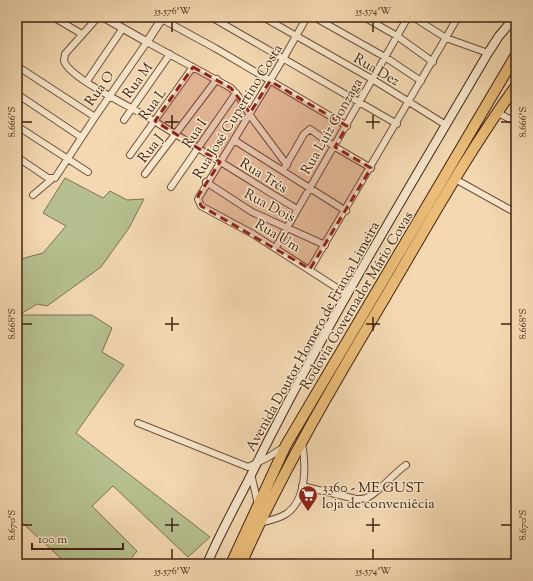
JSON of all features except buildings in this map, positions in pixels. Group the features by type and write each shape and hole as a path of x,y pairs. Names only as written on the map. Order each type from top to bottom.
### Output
{"highway":[{"name":"Rodovia Governador Mário Covas","path":"231,564 286,445 516,55"},
{"name":"Rodovia Governador Mário Covas","path":"241,564 259,524 301,442 455,179 516,86"}],"main road":[{"name":"Avenida Doutor Homero de França Limeira","path":"207,564 250,471 256,464 289,399 488,53 499,36 515,17"}],"street":[{"path":"53,17 82,34 98,17"},
{"path":"103,17 217,80 236,93 249,114 287,165"},
{"path":"212,17 397,124"},
{"name":"Rua Dez","path":"263,17 446,125"},
{"name":"Rua José Cupertino Costa","path":"198,196 284,59 307,17"},
{"path":"314,17 385,57 421,81"},
{"path":"364,17 397,36 433,62"},
{"name":"Rua Luiz Gonzaga","path":"276,247 296,209 347,126 358,102 408,17"},
{"path":"413,17 446,38 488,53"},
{"path":"310,269 346,211 458,17"},
{"path":"161,18 347,126"},
{"name":"Rua O","path":"33,194 54,177 68,158 81,136 147,42 161,18"},
{"path":"86,81 123,28"},
{"name":"Rua Três","path":"82,34 68,50 64,58 68,69 109,96 132,107 296,209"},
{"name":"Rua M","path":"124,120 170,54"},
{"path":"17,66 95,117"},
{"name":"Rua L","path":"130,155 193,67"},
{"name":"Rua J","path":"145,174 217,80"},
{"name":"Rua I","path":"171,187 236,93"},
{"path":"17,94 81,136"},
{"path":"498,114 516,122"},
{"path":"17,126 88,172"},
{"path":"282,172 306,131 310,129 334,147 371,168"},
{"path":"234,140 282,172 346,211"},
{"path":"17,157 54,177"},
{"path":"455,179 516,213"},
{"name":"Rua Dois","path":"206,182 252,212 325,245"},
{"name":"Rua Um","path":"198,196 201,206 276,247 348,295"},
{"path":"138,423 250,471 259,505"},
{"path":"259,524 287,513 296,502 302,486 304,462 301,442"},
{"path":"256,464 274,455 286,445"},
{"path":"302,486 356,498 366,498 372,496 396,471 406,465"}],"highlighted area":[{"path":"193,67 231,88 250,113 270,81 347,126 335,147 371,168 310,269 201,206 198,196 220,162 155,121"}],"green space":[{"path":"65,178 103,198 110,191 127,200 144,199 129,228 101,267 47,306 37,304 19,315 92,315 112,328 102,352 124,365 76,433 210,537 188,557 113,486 92,506 137,551 127,564 67,564 17,518 17,260 43,253 66,226 43,213"}],"place":[{"name":"3360 - ME GUST loja de conveniêcia","path":"308,512"}]}
